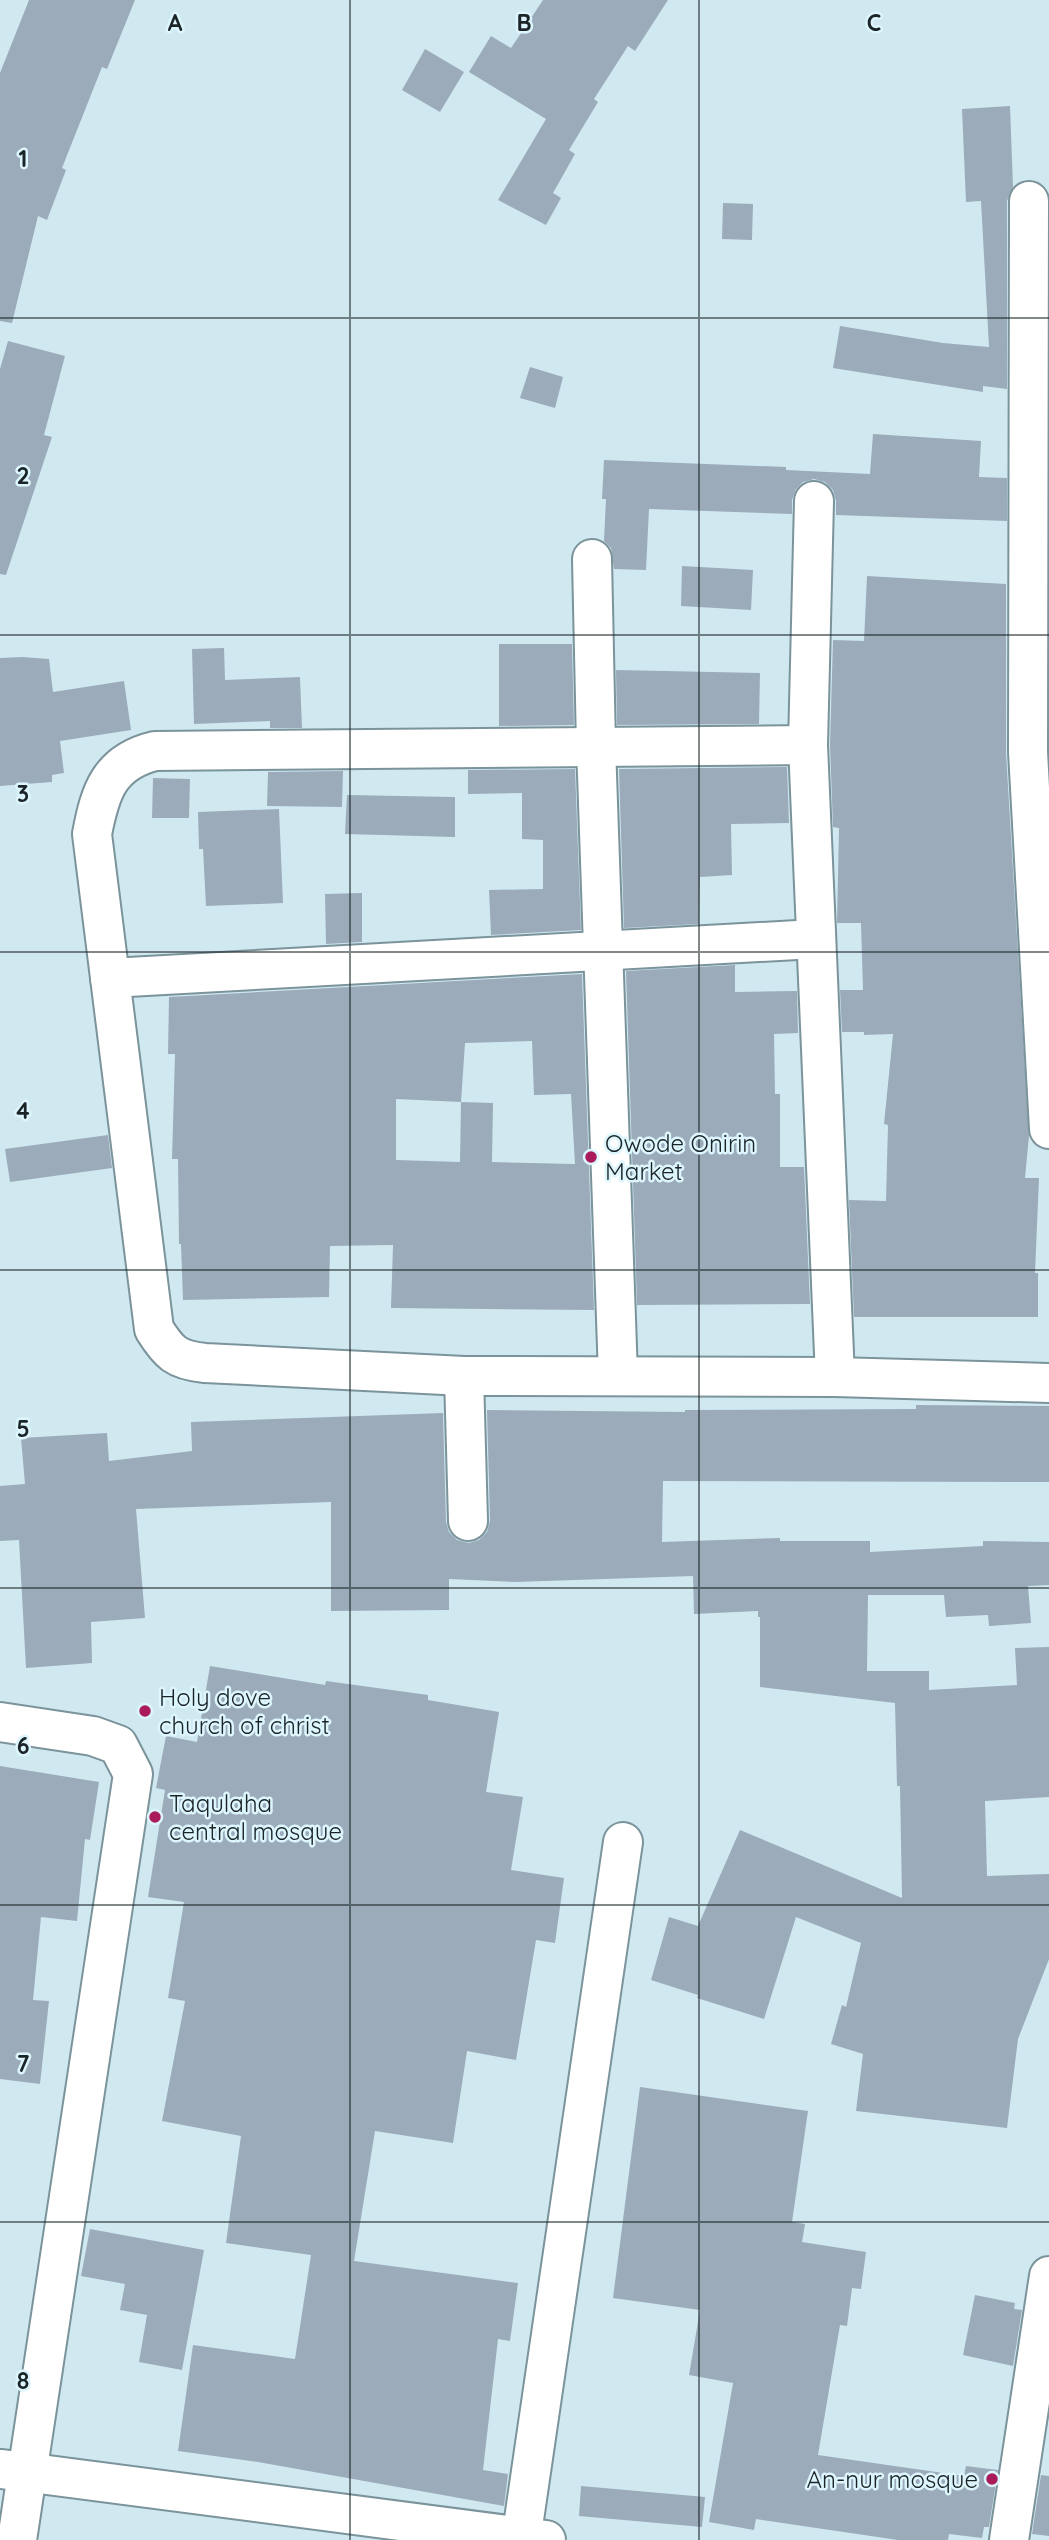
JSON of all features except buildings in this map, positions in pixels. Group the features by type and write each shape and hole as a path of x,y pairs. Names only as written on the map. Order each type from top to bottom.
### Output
{"street":[{"path":"1029,201 1028,751 1049,1129"},
{"path":"814,501 808,744 835,1377"},
{"path":"592,559 618,1376"},
{"path":"808,744 155,751 140,755 118,769 99,797 92,834 153,1329 167,1350 185,1361 205,1363 464,1376 835,1377 1049,1383"},
{"path":"110,978 816,939"},
{"path":"464,1376 468,1521"},
{"path":"0,1722 93,1736 118,1745 134,1774 13,2470 17,2540"},
{"path":"13,2470 530,2539 623,1842"},
{"path":"1009,2540 1049,2276"}],"place":[{"name":"Owode Onirin Market","path":"591,1157"},
{"name":"Holy dove church of christ","path":"145,1711"},
{"name":"Taqulaha central mosque","path":"155,1817"},
{"name":"An-nur mosque","path":"992,2479"}]}
